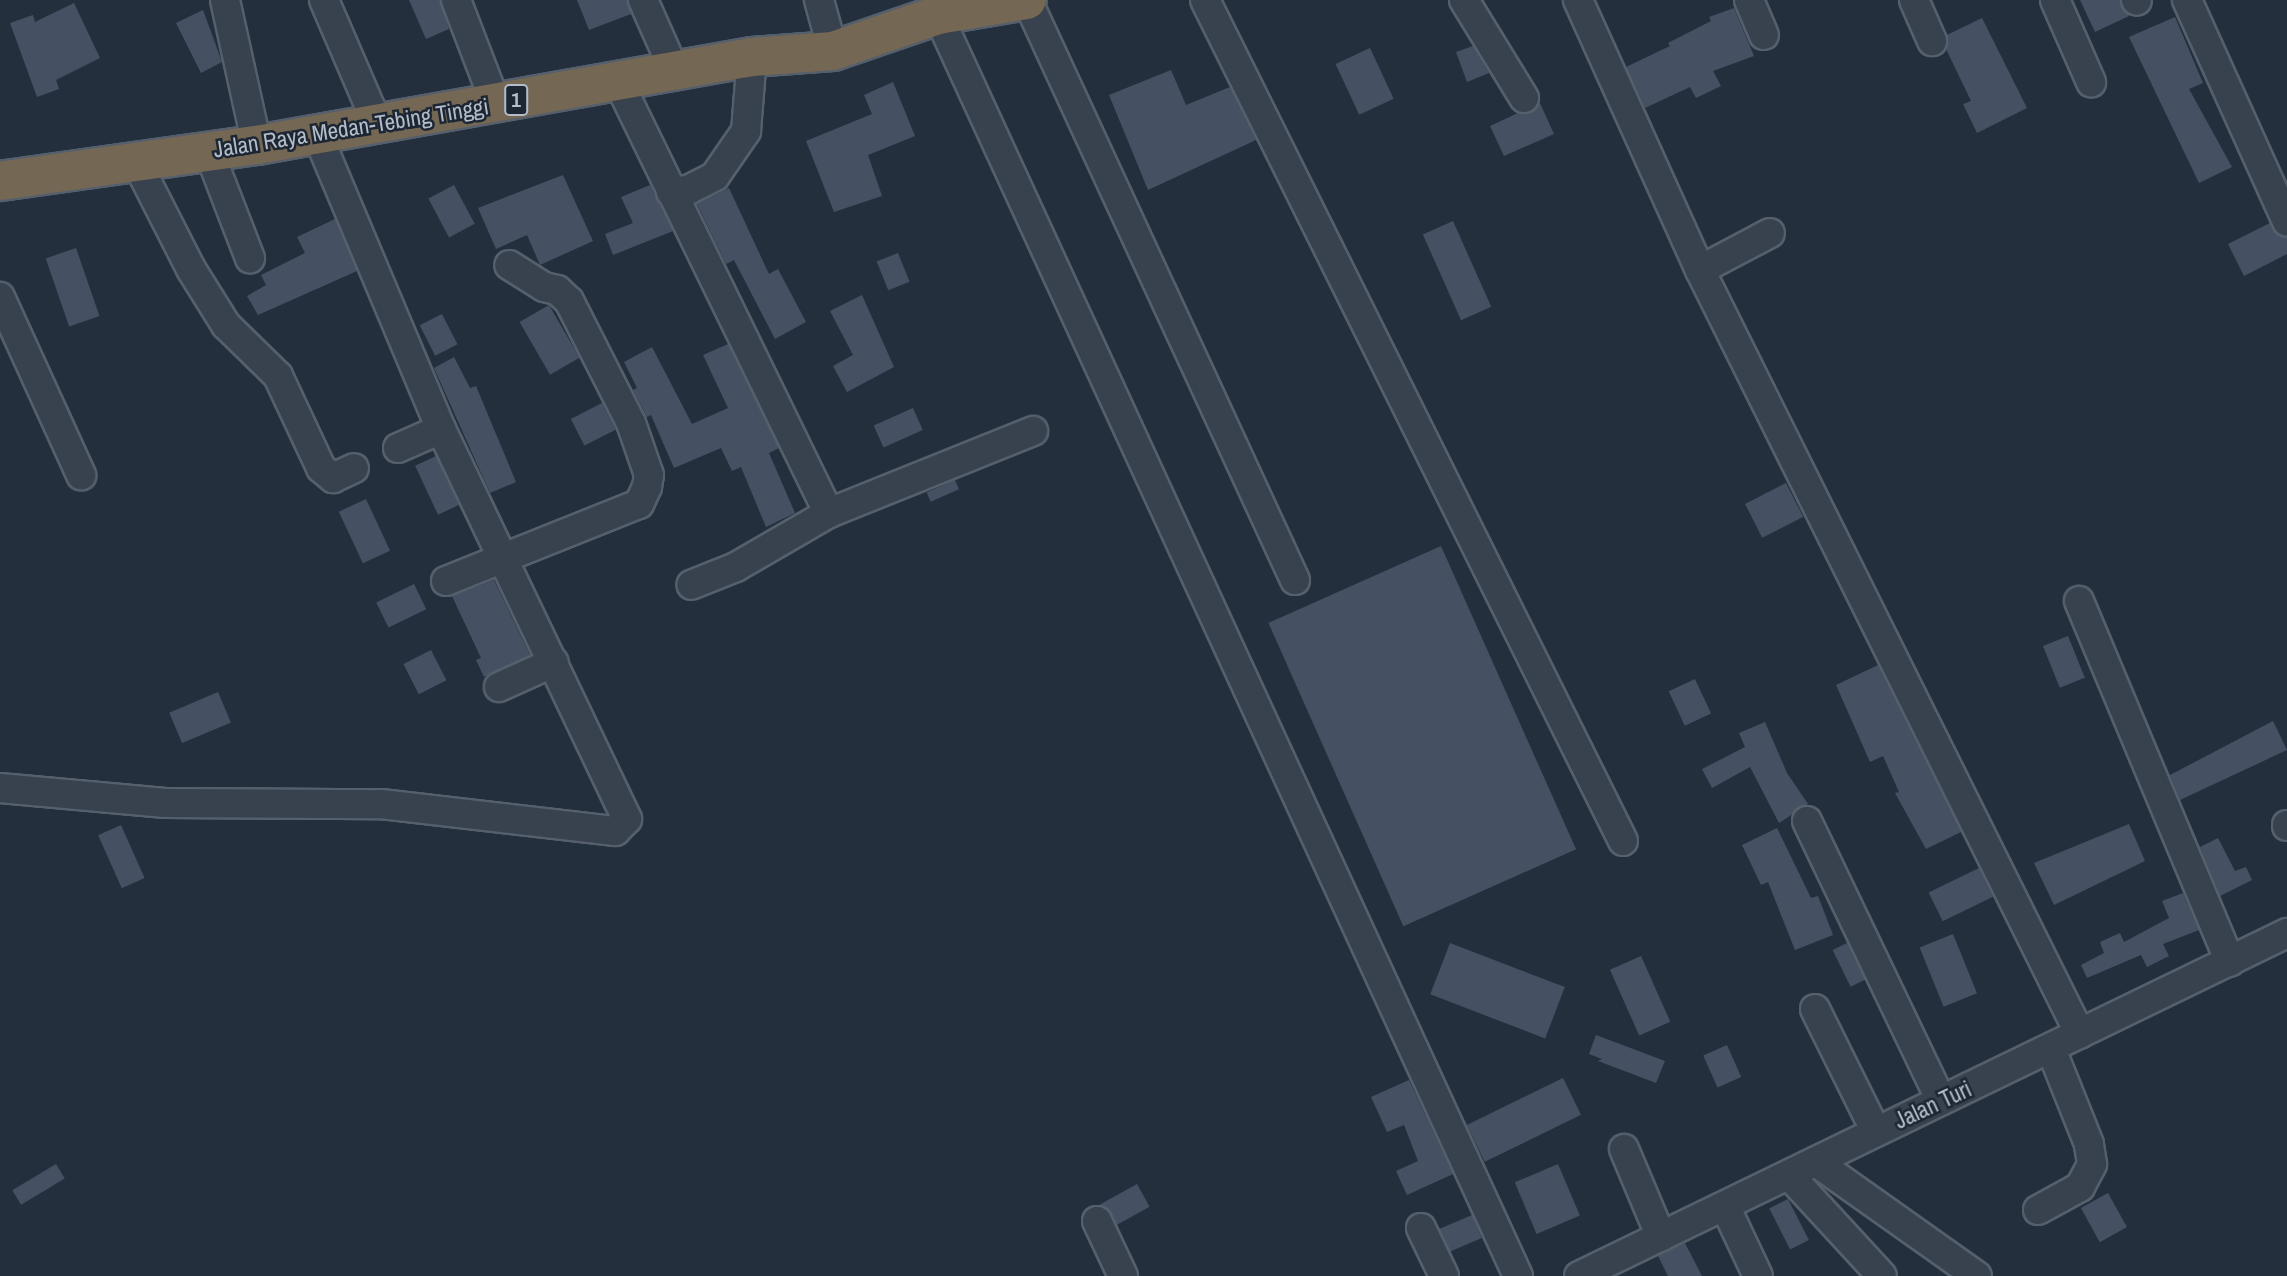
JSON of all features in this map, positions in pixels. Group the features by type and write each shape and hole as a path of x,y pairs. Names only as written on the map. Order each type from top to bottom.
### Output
{"highway":[{"name":"Jalan Raya Medan-Tebing Tinggi","path":"2,176 257,145 752,57 833,51 959,8 1027,0"}],"street":[{"path":"225,0 257,145"},
{"path":"324,0 377,123"},
{"path":"456,0 496,104"},
{"path":"643,0 674,70"},
{"path":"819,0 833,51"},
{"path":"1027,0 1295,580"},
{"path":"1205,0 1623,841"},
{"path":"1464,0 1524,98"},
{"path":"1578,0 1700,270 2080,1034"},
{"path":"1749,0 1764,35"},
{"path":"1914,0 1932,41"},
{"path":"2055,0 2091,82"},
{"path":"2187,0 2287,221"},
{"path":"959,8 1407,1032 1518,1276"},
{"path":"671,192 688,190 715,176 746,131 752,57"},
{"path":"618,81 829,513"},
{"path":"0,788 164,803 381,804 622,828 627,819 441,429 317,134"},
{"path":"209,152 250,258"},
{"path":"135,159 191,269 226,324 278,376 321,468 333,478 354,468"},
{"path":"1700,270 1770,233"},
{"path":"446,581 639,504 649,475 631,422 569,301 557,289 544,287 509,265"},
{"path":"0,297 81,475"},
{"path":"398,448 441,429"},
{"path":"691,585 736,567 829,513 1033,431"},
{"path":"2079,601 2230,962"},
{"path":"499,687 554,662"},
{"path":"1807,821 1941,1101"},
{"name":"Jalan Turi","path":"1579,1276 2287,933"},
{"path":"1815,1009 1876,1132"},
{"path":"2038,1210 2080,1186 2092,1164 2089,1144 2051,1049"},
{"path":"1624,1149 1661,1237"},
{"path":"1816,1162 1977,1276"},
{"path":"1789,1175 1882,1276"},
{"path":"1725,1206 1758,1276"},
{"path":"1097,1221 1123,1276"},
{"path":"1422,1228 1444,1276"}],"building":[{"path":"409,0 440,0 449,29 426,39"},
{"path":"577,0 627,0 631,14 589,30"},
{"path":"2080,0 2120,0 2129,16 2095,32"},
{"path":"74,3 100,58 56,80 59,89 37,97 10,23 33,15 35,22"},
{"path":"1734,8 1754,56 1713,71 1721,86 1696,98 1690,87 1645,108 1626,67 1670,46 1668,43 1711,21 1709,17"},
{"path":"203,10 222,62 201,73 176,23"},
{"path":"2175,17 2203,83 2189,89 2232,167 2199,183 2129,37"},
{"path":"1982,18 2027,108 1977,133 1963,104 1971,101 1946,49 1947,35"},
{"path":"1473,46 1489,73 1467,82 1456,52"},
{"path":"1370,48 1394,99 1359,115 1336,64"},
{"path":"1171,70 1186,105 1230,87 1256,140 1148,190 1109,95"},
{"path":"893,82 915,136 868,155 882,196 834,212 806,141 872,114 864,95"},
{"path":"1540,103 1554,134 1504,156 1490,126 1518,113 1532,112"},
{"path":"563,175 593,241 540,265 527,235 496,249 478,208"},
{"path":"454,185 475,224 449,237 428,199"},
{"path":"650,185 673,231 613,255 605,234 633,223 621,197"},
{"path":"729,188 769,274 778,269 806,322 775,339 734,260 726,264 697,204"},
{"path":"335,219 357,271 258,315 247,296 266,285 261,275 305,253 297,237"},
{"path":"1453,221 1491,307 1461,320 1423,234"},
{"path":"2270,223 2277,234 2287,237 2287,254 2244,276 2228,244"},
{"path":"76,248 99,316 69,326 46,258"},
{"path":"898,253 910,282 888,290 877,262"},
{"path":"862,295 894,367 847,392 833,366 853,355 830,311"},
{"path":"549,305 580,358 550,375 520,322"},
{"path":"442,314 457,344 435,356 420,325"},
{"path":"728,344 779,448 769,453 795,513 766,527 741,467 732,471 721,448 674,468 651,415 647,417 633,390 637,388 624,362 652,347 692,424 728,408 703,355"},
{"path":"454,357 470,388 476,386 516,482 490,493 434,368"},
{"path":"602,403 616,430 584,446 571,419"},
{"path":"913,408 923,430 883,447 874,425"},
{"path":"436,456 459,505 438,515 415,466"},
{"path":"955,480 959,489 931,502 927,493"},
{"path":"1786,483 1803,517 1762,538 1745,504"},
{"path":"366,499 390,551 363,563 339,512"},
{"path":"1441,546 1576,849 1403,926 1268,623"},
{"path":"494,580 530,655 484,677 476,660 481,658 452,596"},
{"path":"414,584 426,609 389,628 376,602"},
{"path":"2068,636 2085,678 2060,688 2043,646"},
{"path":"431,650 446,680 419,694 403,664"},
{"path":"1878,665 1961,832 1926,849 1895,793 1899,792 1883,756 1870,762 1836,685"},
{"path":"1695,679 1711,713 1685,726 1669,691"},
{"path":"218,692 231,722 182,743 169,713"},
{"path":"2273,721 2287,750 2180,800 2170,775"},
{"path":"1765,722 1787,773 1808,804 1779,823 1750,767 1712,788 1702,769 1745,747 1739,733"},
{"path":"2129,824 2145,861 2054,905 2034,863"},
{"path":"121,825 145,878 122,888 98,835"},
{"path":"1777,828 1811,898 1818,896 1833,935 1795,950 1768,882 1761,885 1742,845"},
{"path":"2218,838 2235,871 2246,867 2252,880 2220,896 2200,847"},
{"path":"1979,868 1993,897 1943,921 1929,893"},
{"path":"2183,893 2199,930 2163,944 2169,956 2147,967 2141,955 2087,978 2081,965 2104,953 2100,942 2120,933 2124,942 2169,918 2162,901"},
{"path":"1953,934 1977,993 1944,1007 1920,947"},
{"path":"1450,943 1565,987 1545,1038 1430,994"},
{"path":"1847,943 1865,980 1851,987 1833,950"},
{"path":"1641,956 1670,1022 1639,1036 1610,970"},
{"path":"1596,1035 1665,1061 1656,1083 1598,1061 1602,1059 1589,1054"},
{"path":"1727,1045 1741,1077 1717,1088 1703,1056"},
{"path":"1563,1078 1581,1115 1485,1162 1467,1125"},
{"path":"1409,1080 1453,1174 1407,1195 1396,1171 1418,1161 1404,1125 1387,1132 1371,1097"},
{"path":"56,1164 65,1179 21,1205 12,1190"},
{"path":"1558,1164 1580,1216 1537,1234 1515,1182"},
{"path":"1137,1184 1150,1207 1113,1227 1100,1204"},
{"path":"2108,1193 2127,1227 2100,1242 2081,1208"},
{"path":"1788,1199 1809,1240 1790,1250 1769,1209"},
{"path":"1472,1215 1482,1238 1450,1252 1440,1229"},
{"path":"1685,1243 1702,1276 1668,1276 1658,1256"}]}
